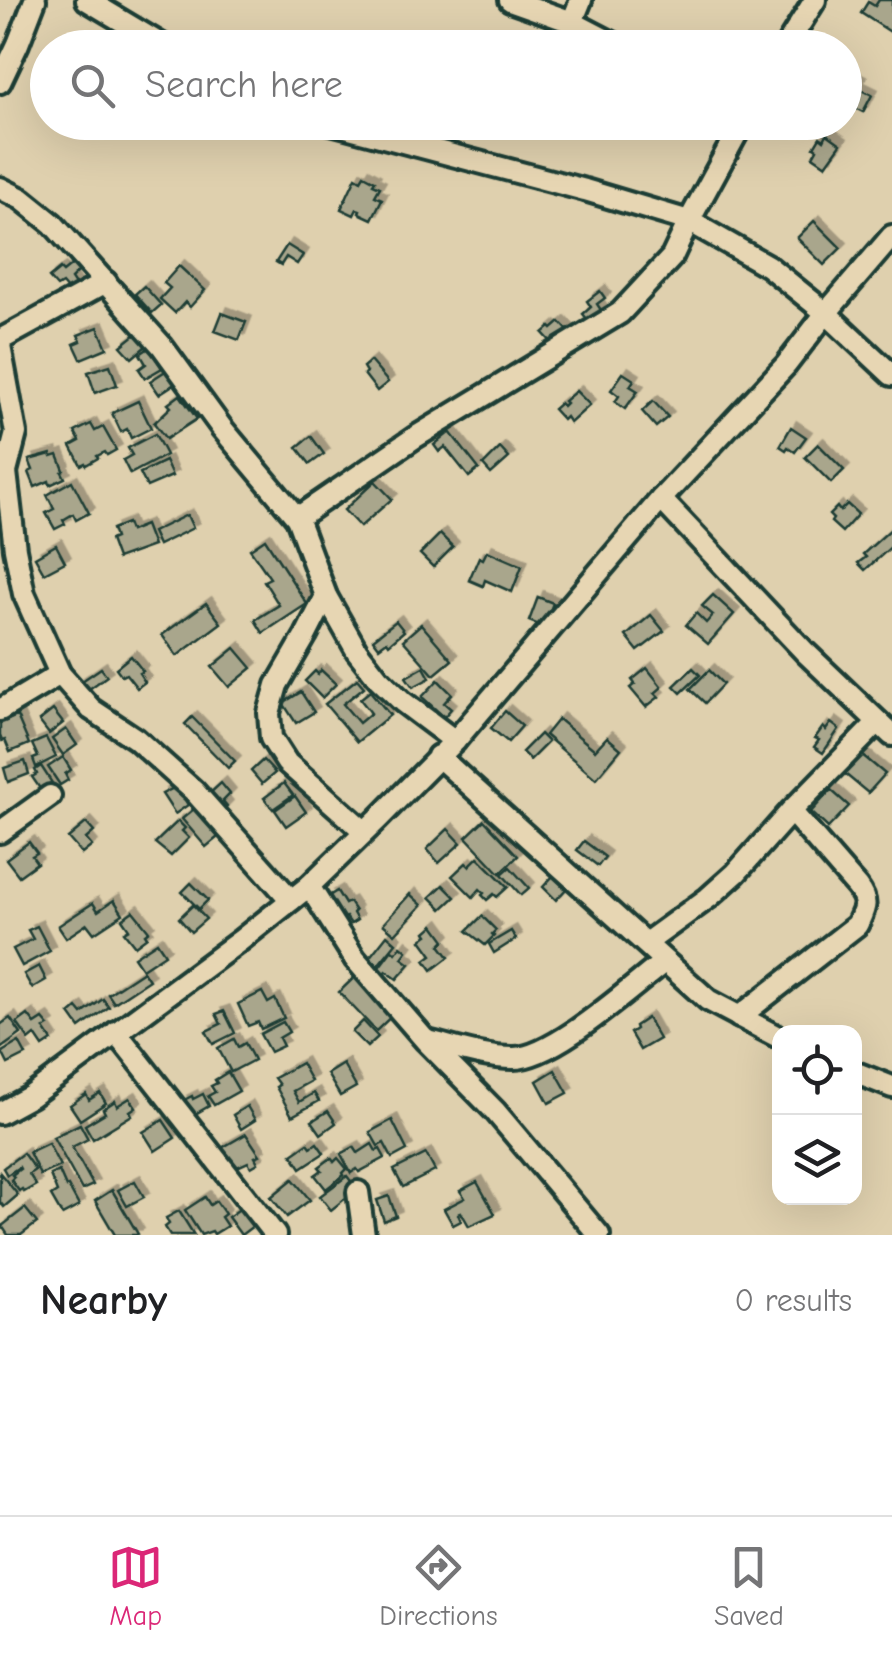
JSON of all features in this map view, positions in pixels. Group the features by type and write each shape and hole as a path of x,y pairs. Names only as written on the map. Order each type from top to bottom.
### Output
{"street":[{"path":"0,82 35,0"},
{"path":"88,0 137,30"},
{"path":"510,0 587,30"},
{"path":"572,22 581,0"},
{"path":"796,30 815,0"},
{"path":"396,140 689,221 768,266 826,312 892,375"},
{"path":"297,518 414,438 620,312 672,256 734,140"},
{"path":"0,188 22,199 53,224 162,346 221,427 297,518 326,596 357,651 403,702 456,741"},
{"path":"3,1106 30,1096 309,886 456,741 661,499 786,366 826,312 892,236"},
{"path":"106,282 0,343 16,433 6,472 8,558 60,674 91,708 141,744 194,791 292,900"},
{"path":"646,943 736,873 791,811 885,729 805,652 661,499"},
{"path":"326,596 277,685 268,713 271,738 287,763 364,830"},
{"path":"0,710 60,674"},
{"path":"438,756 708,1000 772,1034"},
{"path":"0,832 50,796"},
{"path":"738,1017 857,924 865,908 864,896 791,811"},
{"path":"309,886 355,958 495,1111 599,1235"},
{"path":"426,1040 517,1059 541,1052 664,962"},
{"path":"116,1032 275,1235"},
{"path":"862,1075 892,1087"},
{"path":"358,1192 364,1235"}],"building":[{"path":"879,0 892,0 892,33 861,13 868,2 875,6"},
{"path":"862,90 872,95 862,112"},
{"path":"818,140 841,144 826,165 813,156 817,149 814,147"},
{"path":"364,175 380,187 375,196 382,199 372,219 357,209 354,215 341,209 356,177 361,180"},
{"path":"814,221 841,248 824,265 797,238"},
{"path":"287,245 303,255 297,264 286,257 281,265 276,262"},
{"path":"73,264 79,271 71,279 75,285 68,291 62,284 57,287 49,278"},
{"path":"179,266 205,290 190,307 185,302 175,313 160,299 170,288 164,283"},
{"path":"144,286 161,305 152,313 135,294"},
{"path":"600,291 605,298 597,304 601,310 588,320 583,314 591,307 587,301"},
{"path":"222,313 246,322 239,340 215,331"},
{"path":"560,322 570,333 555,346 543,333"},
{"path":"98,327 107,348 81,359 74,344 81,341 78,335"},
{"path":"136,334 146,346 132,358 121,346"},
{"path":"149,348 162,368 145,378 139,369 146,364 140,354"},
{"path":"370,361 388,382 377,391 364,374 363,367"},
{"path":"110,365 117,385 95,393 88,372"},
{"path":"167,370 176,383 159,394 150,381"},
{"path":"623,373 634,380 630,386 638,391 625,409 615,402 619,396 611,390"},
{"path":"576,391 590,405 570,423 553,409 560,403 563,406"},
{"path":"180,395 197,419 166,439 154,423"},
{"path":"138,401 151,428 131,438 127,429 121,432 112,413"},
{"path":"653,401 668,417 656,427 642,411"},
{"path":"91,424 95,431 103,427 116,450 81,465 71,446 80,441 75,432"},
{"path":"791,427 806,437 795,452 780,446"},
{"path":"450,432 479,469 469,477 445,447 439,452 434,445"},
{"path":"155,434 166,455 130,474 123,460 132,455 128,448"},
{"path":"311,436 324,454 310,464 297,447"},
{"path":"818,444 844,470 831,483 805,457"},
{"path":"500,448 509,458 491,474 483,465"},
{"path":"58,455 65,478 35,487 29,460"},
{"path":"165,461 172,476 147,487 140,473"},
{"path":"72,481 89,513 76,520 73,514 55,529 46,513 54,509 47,495"},
{"path":"375,481 392,499 360,527 344,510"},
{"path":"847,504 858,514 842,532 829,515"},
{"path":"187,515 193,528 158,545 152,532"},
{"path":"127,523 130,531 145,525 153,546 117,559 110,540 115,538 112,529"},
{"path":"892,528 892,546 865,570 858,563 866,557 863,554"},
{"path":"440,534 453,547 433,567 420,554"},
{"path":"265,539 307,604 263,633 255,620 279,605 264,581 270,578 250,549"},
{"path":"56,545 65,562 44,573 35,557"},
{"path":"487,551 522,566 512,592 485,580 483,586 469,580 479,557 483,559"},
{"path":"713,595 734,614 708,644 686,625 696,613 706,623 713,615 702,606"},
{"path":"538,597 553,603 544,627 529,621"},
{"path":"206,603 221,623 177,656 162,635"},
{"path":"651,615 664,631 638,651 626,636"},
{"path":"396,621 404,631 379,647 373,639"},
{"path":"421,624 452,660 434,675 403,640"},
{"path":"235,648 252,668 229,687 212,667"},
{"path":"131,656 143,671 139,673 145,682 137,688 116,668"},
{"path":"424,667 430,678 413,687 406,677"},
{"path":"101,668 107,676 85,692 79,683"},
{"path":"647,668 662,687 655,693 659,697 646,707 630,688 635,684 632,680"},
{"path":"693,668 700,675 681,693 674,686"},
{"path":"321,670 336,684 322,698 305,681"},
{"path":"709,670 723,684 705,703 690,689"},
{"path":"357,679 364,687 343,704 359,723 371,713 360,699 370,691 390,715 357,742 325,704"},
{"path":"438,680 452,694 444,703 451,709 444,717 422,697"},
{"path":"301,692 314,712 296,723 283,703"},
{"path":"53,710 63,723 49,734 39,721"},
{"path":"505,711 522,726 508,742 491,728"},
{"path":"17,716 29,744 10,752 0,736 0,723"},
{"path":"192,717 235,761 228,768 185,724"},
{"path":"558,719 595,750 607,737 621,749 596,779 545,735"},
{"path":"831,723 839,729 823,753 814,747 819,740 815,738"},
{"path":"66,729 77,745 63,755 52,739"},
{"path":"540,734 548,742 530,760 522,752"},
{"path":"46,738 56,757 36,767 33,759 38,757 32,744"},
{"path":"861,754 885,774 868,793 845,774"},
{"path":"63,757 71,770 65,774 68,780 60,785 48,767"},
{"path":"263,760 275,773 262,784 251,771"},
{"path":"25,761 29,774 8,782 4,768"},
{"path":"41,766 54,786 43,793 32,777"},
{"path":"221,783 230,794 220,813 208,795"},
{"path":"284,783 293,795 273,809 264,798"},
{"path":"180,785 188,805 175,814 162,794"},
{"path":"831,790 849,806 828,828 811,812"},
{"path":"295,796 306,812 286,826 275,810"},
{"path":"195,808 218,837 206,847 182,819"},
{"path":"484,820 518,856 500,873 466,837"},
{"path":"178,821 189,838 171,856 155,843"},
{"path":"86,823 94,832 86,839 92,846 82,854 68,838"},
{"path":"448,829 461,843 439,863 427,849"},
{"path":"584,841 605,857 598,866 577,850"},
{"path":"29,842 37,853 32,856 37,863 19,876 6,859"},
{"path":"478,857 508,887 497,897 494,894 487,900 480,889 473,897 452,876"},
{"path":"510,867 529,888 521,895 502,874"},
{"path":"553,876 566,889 556,900 543,887"},
{"path":"191,883 208,900 199,909 182,892"},
{"path":"443,885 455,897 442,909 430,897"},
{"path":"337,891 355,911 357,920 351,924 329,896"},
{"path":"410,894 422,905 395,934 383,924"},
{"path":"114,900 123,914 94,933 87,924 66,938 58,926 93,903 98,911"},
{"path":"193,905 206,919 191,932 179,918"},
{"path":"133,911 149,931 135,946 124,932 129,929 122,919"},
{"path":"482,916 496,930 485,945 467,931"},
{"path":"434,925 445,940 440,945 449,957 432,970 425,960 432,955 421,940"},
{"path":"37,926 50,951 22,966 13,949 33,939 28,930"},
{"path":"511,931 516,939 494,953 489,944"},
{"path":"387,935 396,943 378,965 369,958"},
{"path":"157,942 165,954 142,969 134,957"},
{"path":"401,946 407,951 402,958 410,964 397,979 377,970 392,950 396,953"},
{"path":"39,966 46,980 32,988 24,974"},
{"path":"143,971 149,980 114,1003 108,994"},
{"path":"361,971 398,1010 376,1031 339,992"},
{"path":"262,992 268,1003 275,999 284,1018 261,1029 258,1022 248,1026 238,1004"},
{"path":"103,999 109,1007 80,1028 70,1014 77,1008 82,1014"},
{"path":"224,1011 235,1033 213,1044 206,1031 221,1024 216,1014"},
{"path":"28,1015 35,1024 43,1019 52,1041 43,1047 35,1035 29,1040 17,1023"},
{"path":"10,1018 21,1034 0,1049 0,1025"},
{"path":"647,1018 659,1039 640,1050 630,1033"},
{"path":"363,1021 378,1037 367,1047 352,1032"},
{"path":"283,1022 289,1032 279,1038 283,1046 270,1052 260,1034"},
{"path":"234,1039 238,1047 245,1043 254,1060 231,1072 218,1048"},
{"path":"19,1042 26,1055 8,1064 2,1052"},
{"path":"301,1063 311,1081 293,1091 299,1102 314,1093 319,1101 292,1116 274,1078"},
{"path":"343,1064 356,1087 340,1096 327,1074"},
{"path":"555,1070 568,1093 549,1103 537,1081"},
{"path":"228,1072 239,1091 214,1105 208,1096 215,1092 211,1086"},
{"path":"100,1093 106,1103 80,1120 70,1105 86,1094 89,1100"},
{"path":"203,1094 209,1106 190,1117 182,1101"},
{"path":"130,1098 136,1107 130,1111 132,1115 93,1139 85,1125 105,1113 103,1109 115,1101 117,1106"},
{"path":"247,1106 255,1120 241,1129 233,1115"},
{"path":"328,1111 336,1123 321,1134 312,1121"},
{"path":"163,1120 175,1138 155,1151 143,1132"},
{"path":"392,1120 407,1150 392,1158 384,1143 378,1146 370,1132"},
{"path":"80,1124 88,1139 72,1147 93,1185 82,1190 53,1137"},
{"path":"246,1134 260,1155 255,1157 258,1163 251,1167 248,1162 233,1169 220,1149"},
{"path":"48,1143 60,1166 40,1175 29,1152"},
{"path":"308,1143 311,1147 317,1143 324,1153 301,1168 292,1154"},
{"path":"372,1144 385,1158 351,1173 341,1154 354,1147 358,1153"},
{"path":"23,1153 35,1170 29,1174 36,1185 24,1192 11,1180 19,1167 7,1175 3,1168"},
{"path":"426,1154 435,1171 403,1187 394,1170"},
{"path":"331,1158 334,1162 338,1158 347,1169 326,1189 315,1175"},
{"path":"59,1171 79,1206 62,1215 51,1196 57,1192 50,1175"},
{"path":"0,1173 18,1195 4,1207 0,1202"},
{"path":"347,1176 357,1189 331,1210 320,1196"},
{"path":"293,1179 310,1200 287,1217 271,1197"},
{"path":"135,1181 144,1197 127,1206 118,1190"},
{"path":"477,1182 495,1214 469,1226 461,1212 461,1221 453,1225 444,1209 465,1198 460,1191"},
{"path":"112,1190 138,1234 115,1235 95,1201"},
{"path":"389,1196 396,1216 384,1221 377,1200"},
{"path":"205,1197 210,1205 216,1201 225,1214 221,1217 227,1226 214,1234 212,1231 201,1235 185,1210"},
{"path":"244,1206 257,1223 241,1235 228,1217"},
{"path":"25,1208 37,1223 21,1235 8,1235 2,1226"},
{"path":"179,1211 194,1235 170,1235 165,1227 169,1224 166,1218"}]}
